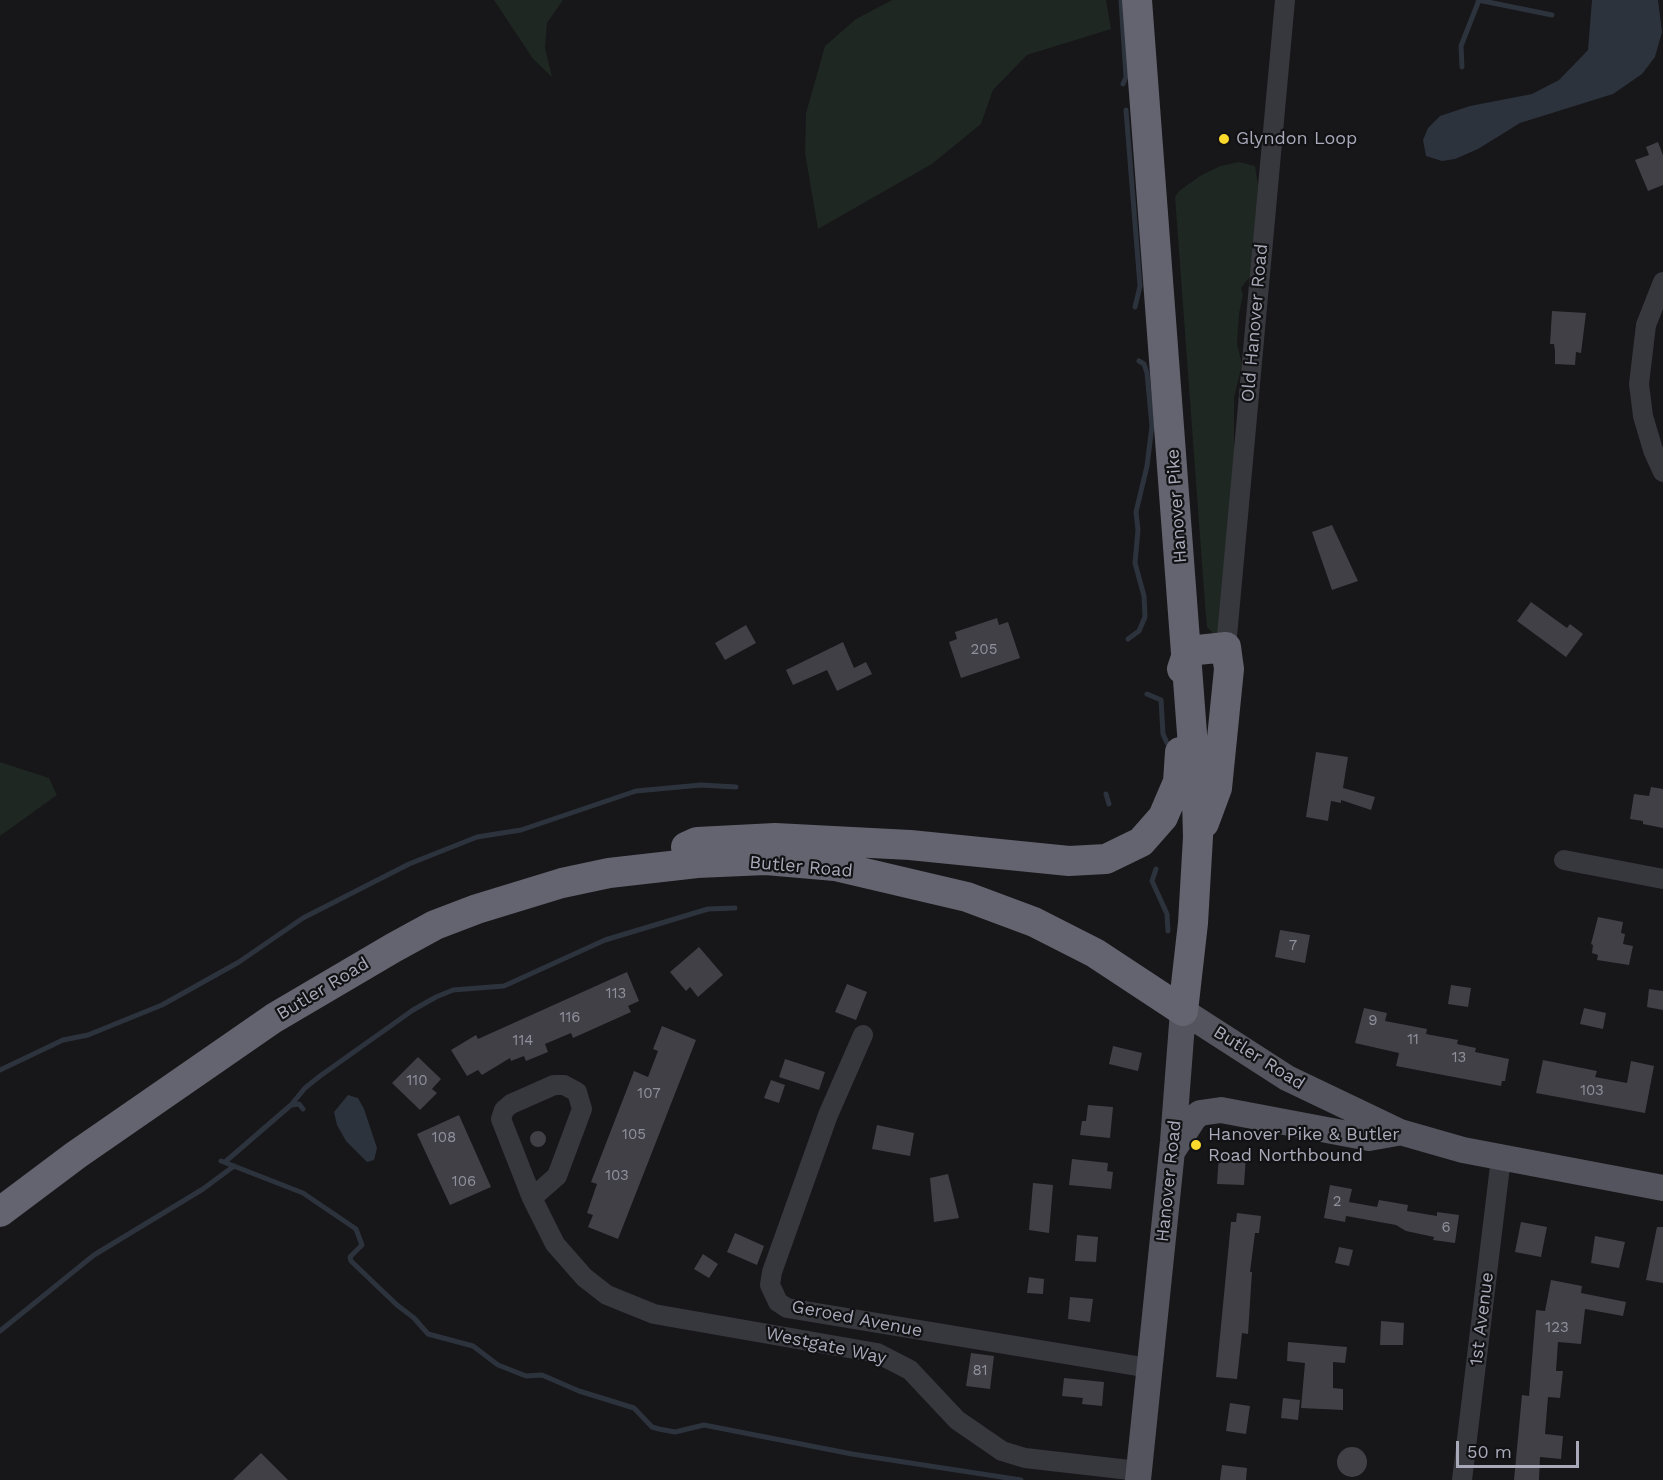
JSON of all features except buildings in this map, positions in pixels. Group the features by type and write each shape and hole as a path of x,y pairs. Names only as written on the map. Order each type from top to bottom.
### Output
{"highway":[{"name":"Hanover Pike","path":"1137,0 1188,651 1198,837 1193,923 1183,1011"},
{"path":"639,869 697,842 775,838 910,846 1069,861 1106,859 1124,852 1154,831 1174,798 1180,759 1179,680 1188,651 1226,647 1229,669 1217,788 1198,837"},
{"name":"Butler Road","path":"0,1212 76,1155 274,1018 435,925 477,909 562,883 639,869 697,862 766,860 823,865 967,897 1034,922 1095,953 1183,1011"}],"main road":[{"name":"Butler Road","path":"1183,1011 1287,1078 1400,1132 1501,1158 1663,1188"},
{"name":"Hanover Road","path":"1150,1359 1172,1152 1183,1011"},
{"path":"1172,1152 1194,1118 1200,1113 1221,1110 1369,1138 1400,1132"},
{"path":"1138,1476 1150,1359"}],"street":[{"name":"Old Hanover Road","path":"1226,647 1285,0"},
{"path":"1663,282 1646,325 1639,384 1643,416 1653,450 1663,472"},
{"path":"1564,860 1663,879"},
{"name":"Geroed Avenue","path":"863,1035 828,1115 772,1272 770,1285 778,1302 787,1308 810,1312 1150,1359"},
{"name":"Westgate Way","path":"532,1198 557,1176 582,1109 576,1092 564,1086 554,1085 511,1104 504,1110 501,1119 532,1198 555,1244 568,1261 607,1295 654,1314 877,1353 910,1370 957,1420 1002,1451 1025,1458 1138,1476"},
{"name":"1st Avenue","path":"1462,1480 1501,1158"}],"shaded area":[{"path":"494,0 563,0 547,23 545,48 552,77 533,59"},
{"path":"892,0 1106,0 1111,29 1027,55 993,90 981,124 932,164 818,229 805,153 806,113 825,46 856,19"},
{"path":"1592,0 1658,0 1662,32 1655,57 1642,74 1613,94 1520,123 1478,149 1455,159 1442,161 1426,156 1423,140 1428,128 1440,116 1470,106 1532,94 1559,80 1588,50"},
{"path":"1239,162 1255,166 1258,184 1251,275 1241,288 1243,295 1237,344 1242,364 1234,398 1234,464 1218,632 1214,634 1207,627 1206,618 1175,197 1179,191 1200,176 1220,166"},
{"path":"0,762 49,778 57,795 0,836"},
{"path":"348,1095 358,1098 364,1109 377,1148 374,1160 367,1162 346,1141 337,1125 334,1112"}],"waterway":[{"path":"1121,0 1126,77 1123,84"},
{"path":"1478,0 1552,15"},
{"path":"1462,67 1461,46 1479,0"},
{"path":"1126,110 1140,286 1135,307"},
{"path":"1128,639 1139,631 1145,617 1144,596 1135,563 1138,530 1136,512 1147,466 1152,426 1147,373 1144,364 1139,361"},
{"path":"1147,694 1161,700 1163,734 1167,743"},
{"path":"0,1070 63,1040 88,1035 162,1005 239,962 303,918 409,864 477,837 521,830 636,791 701,785 736,787"},
{"path":"1106,794 1109,804"},
{"path":"1156,869 1152,881 1167,914 1168,931"},
{"path":"225,1162 291,1105 305,1088 320,1076 413,1010 436,997 453,990 504,986 605,940 708,909 735,908"},
{"path":"292,1105 299,1104 303,1109"},
{"path":"221,1161 303,1193 356,1229 362,1245 350,1257 351,1261 414,1318 428,1334 473,1346 498,1365 526,1376 542,1375 579,1391 634,1408 652,1427 675,1432 704,1425 852,1454 1021,1480"},
{"path":"0,1331 94,1255 203,1189 234,1166"}],"place":[{"name":"Glyndon Loop","path":"1224,139"},
{"name":"Hanover Pike & Butler Road Northbound","path":"1196,1145"}]}
